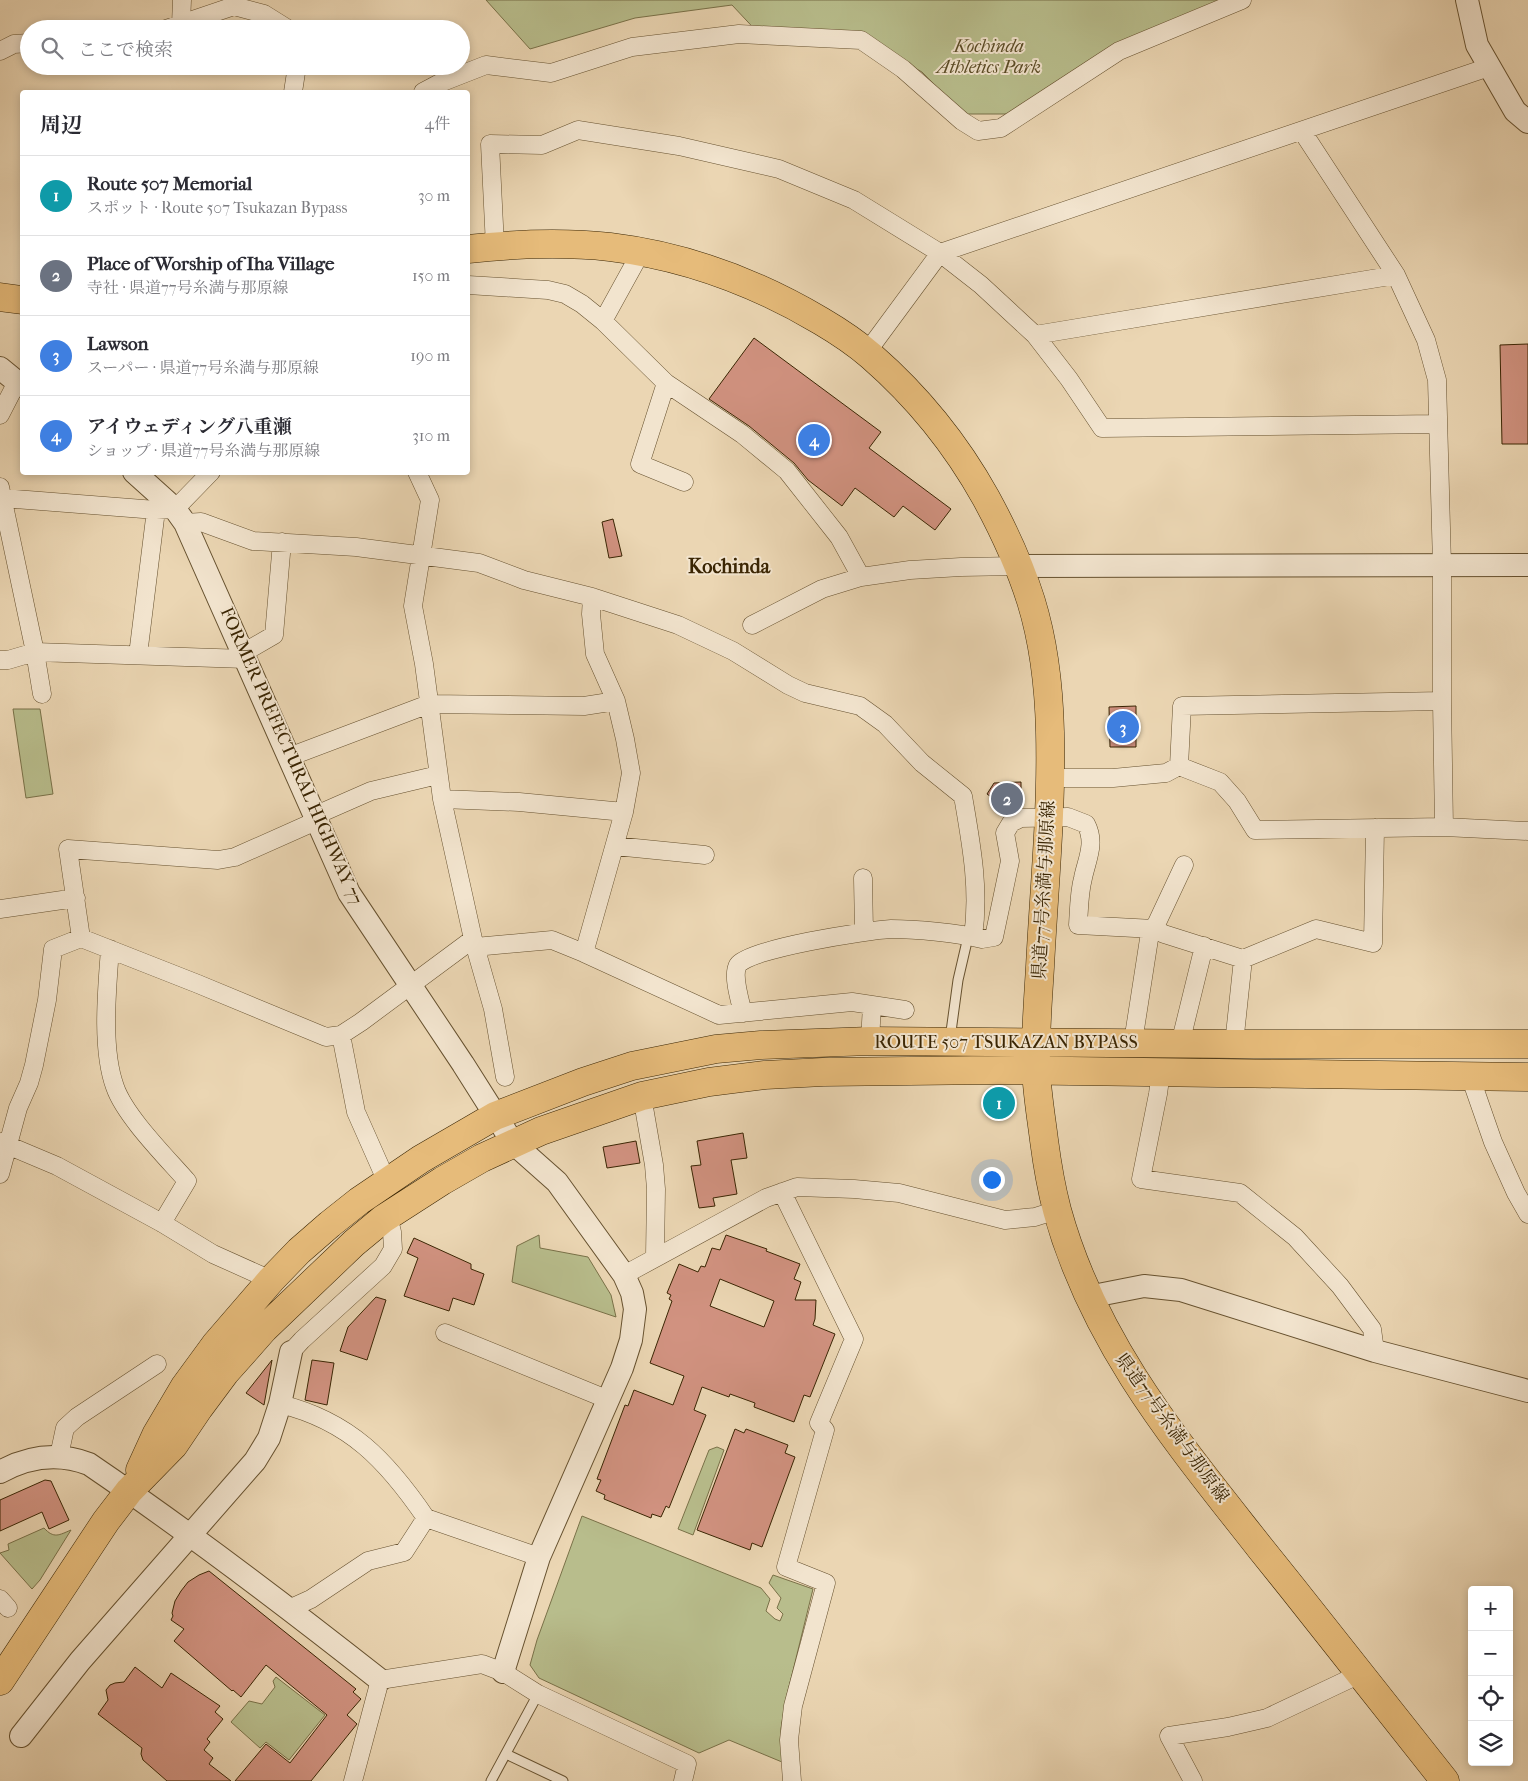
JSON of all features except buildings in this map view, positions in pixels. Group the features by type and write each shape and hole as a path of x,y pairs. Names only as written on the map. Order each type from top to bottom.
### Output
{"main road":[{"name":"県道77号糸満与那原線","path":"470,249 495,246 584,245 642,252 716,271 756,287 796,306 833,328 867,352 909,391 942,430 973,476 999,522 1018,566 1031,601 1040,636 1044,664 1050,732 1049,817 1036,1010 1036,1071 1040,1116 1057,1210 1078,1273 1109,1339 1133,1379 1186,1453 1446,1781"},
{"name":"ROUTE 507 TSUKAZAN BYPASS","path":"129,1491 156,1435 185,1386 215,1345 271,1280 300,1250 330,1224 387,1182 495,1116 575,1085 632,1066 716,1049 870,1040 1180,1044 1528,1044"},
{"name":"ROUTE 507 TSUKAZAN BYPASS","path":"129,1491 174,1445 225,1373 264,1329 354,1243 388,1216 442,1181 513,1143 569,1120 642,1096 709,1082 764,1075 860,1072 1036,1071 1528,1077"},
{"path":"0,1680 129,1491"}],"street":[{"path":"176,20 182,0"},
{"path":"470,71 486,65 551,73 632,47 739,34 861,40 902,69 978,132 1002,128 1119,51 1242,0"},
{"path":"1467,0 1477,45 1515,111 1528,122"},
{"path":"192,20 234,6 264,14 274,20"},
{"path":"0,51 14,44 20,44"},
{"path":"867,352 940,253 1489,67"},
{"path":"293,90 296,75"},
{"path":"427,90 460,75"},
{"path":"495,246 490,144 542,146 578,130 679,146 779,169 854,200 940,253 981,285 1034,335 1102,428 1438,424"},
{"path":"1302,130 1396,275 1428,348 1437,380 1442,565 1444,827"},
{"path":"604,321 642,252"},
{"path":"1034,335 1396,275"},
{"path":"470,285 548,290 566,294 582,304 604,321 666,383 742,434 787,471 839,537 861,577"},
{"path":"0,415 13,379"},
{"path":"666,383 640,464 684,482"},
{"name":"FORMER PREFECTURAL HIGHWAY 77","path":"137,475 172,514 244,656 349,893 513,1143 557,1182 624,1275 632,1293 635,1309 634,1319 631,1340 622,1368 539,1557 503,1672"},
{"path":"138,655 172,514 208,475"},
{"path":"418,475 430,500 413,606 424,664 442,799 474,943 493,1009 505,1077"},
{"path":"42,694 1,492 172,514 201,522 253,541 356,547 478,563 524,580 592,597 678,625 733,651 788,685 805,693 860,706 885,724 922,763 963,796 976,875 975,919 970,937"},
{"path":"0,660 8,660 35,652 244,656 274,635 282,542"},
{"path":"752,625 822,589 861,577 918,569 1018,566 1528,565"},
{"path":"584,953 624,812 631,773 616,700 595,654 591,614 592,597"},
{"path":"289,757 429,704 584,706 616,700"},
{"path":"1179,766 1182,706 1442,701"},
{"path":"1049,778 1131,776 1166,773 1179,766 1220,782 1237,801 1255,830 1444,827 1528,831"},
{"path":"81,938 68,849 218,860 235,857 371,791 438,775"},
{"path":"442,799 519,802 624,812"},
{"path":"743,1013 735,976 737,965 744,958 791,945 892,929 982,939 994,938 1010,861 1006,832 1011,823 1021,818 1068,817 1086,824 1092,840 1083,878 1078,925 1154,929 1164,934 1243,959 1316,929 1373,943 1375,828"},
{"path":"615,846 705,855"},
{"path":"1133,1042 1149,939 1184,865"},
{"path":"863,878 864,932"},
{"path":"0,909 76,898"},
{"path":"0,1174 3,1144 34,1065 47,1000 53,949 81,938 326,1036 341,1035 474,943 552,940 719,1015 852,1002 905,1010"},
{"path":"1180,1044 1204,946"},
{"path":"110,949 107,989 107,1049 115,1087 130,1114 188,1181 162,1222"},
{"path":"1234,1044 1243,959"},
{"path":"870,1040 872,1005"},
{"path":"341,1035 356,1112 387,1182"},
{"path":"1162,1072 1140,1179 1240,1193 1294,1237 1340,1286 1372,1329 1375,1351"},
{"path":"1470,1076 1493,1142 1516,1193 1528,1214"},
{"path":"642,1096 654,1165 656,1189 655,1257"},
{"path":"3,1144 57,1166 162,1222 213,1254 271,1280"},
{"path":"624,1275 766,1198 797,1187 854,1188 900,1193 1005,1220 1035,1217 1057,1210"},
{"path":"782,1192 854,1340 819,1423 825,1430 786,1567 826,1583 793,1706 789,1740 792,1781"},
{"path":"21,1736 80,1661 255,1461 269,1438 280,1404 292,1352 302,1340 383,1266 393,1249 392,1232 388,1216"},
{"path":"1088,1297 1144,1286 1182,1290 1375,1351 1528,1392"},
{"path":"445,1333 609,1400"},
{"path":"59,1456 65,1428 77,1417 157,1364"},
{"path":"280,1404 318,1416 340,1428 378,1456 407,1491 426,1518 539,1557"},
{"path":"0,1472 38,1458 59,1456 74,1458 89,1464 191,1536 380,1680 482,1664 503,1672 538,1694 687,1764 683,1781"},
{"path":"289,1609 311,1599 368,1561 404,1552 426,1518"},
{"path":"1193,1781 1169,1736 1228,1727 1267,1718 1360,1674"},
{"path":"353,1781 380,1680"}],"lane":[{"path":"949,1042 953,1025 958,980 970,937"},
{"path":"491,1781 538,1694"},
{"path":"506,1754 563,1781"}],"green space":[{"name":"Kochinda Athletics Park","path":"486,0 1223,0 1012,114 963,114 922,72 854,35 762,37 732,5 635,18 530,49"},
{"path":"13,709 40,709 53,794 26,798"},
{"path":"539,1235 540,1248 588,1257 611,1295 616,1317 512,1282 517,1246"},
{"path":"717,1447 724,1450 693,1535 678,1529 709,1450"},
{"path":"582,1516 761,1588 770,1599 766,1611 780,1621 783,1614 777,1608 781,1598 769,1583 773,1575 813,1589 786,1699 781,1728 782,1762 729,1740 699,1753 539,1678 530,1665 537,1640"},
{"path":"44,1528 54,1535 71,1530 40,1580 32,1589 0,1553 9,1550 8,1544"},
{"path":"276,1677 325,1715 289,1760 266,1742 260,1748 231,1722 249,1701 262,1704 275,1687 273,1681"}],"place":[{"name":"アイウェディング八重瀬","path":"814,440"},
{"name":"Lawson","path":"1123,727"},
{"name":"Place of Worship of Iha Village","path":"1007,799"},
{"name":"Route 507 Memorial","path":"999,1103"}],"district":[{"name":"Kochinda","path":"729,566"}]}
